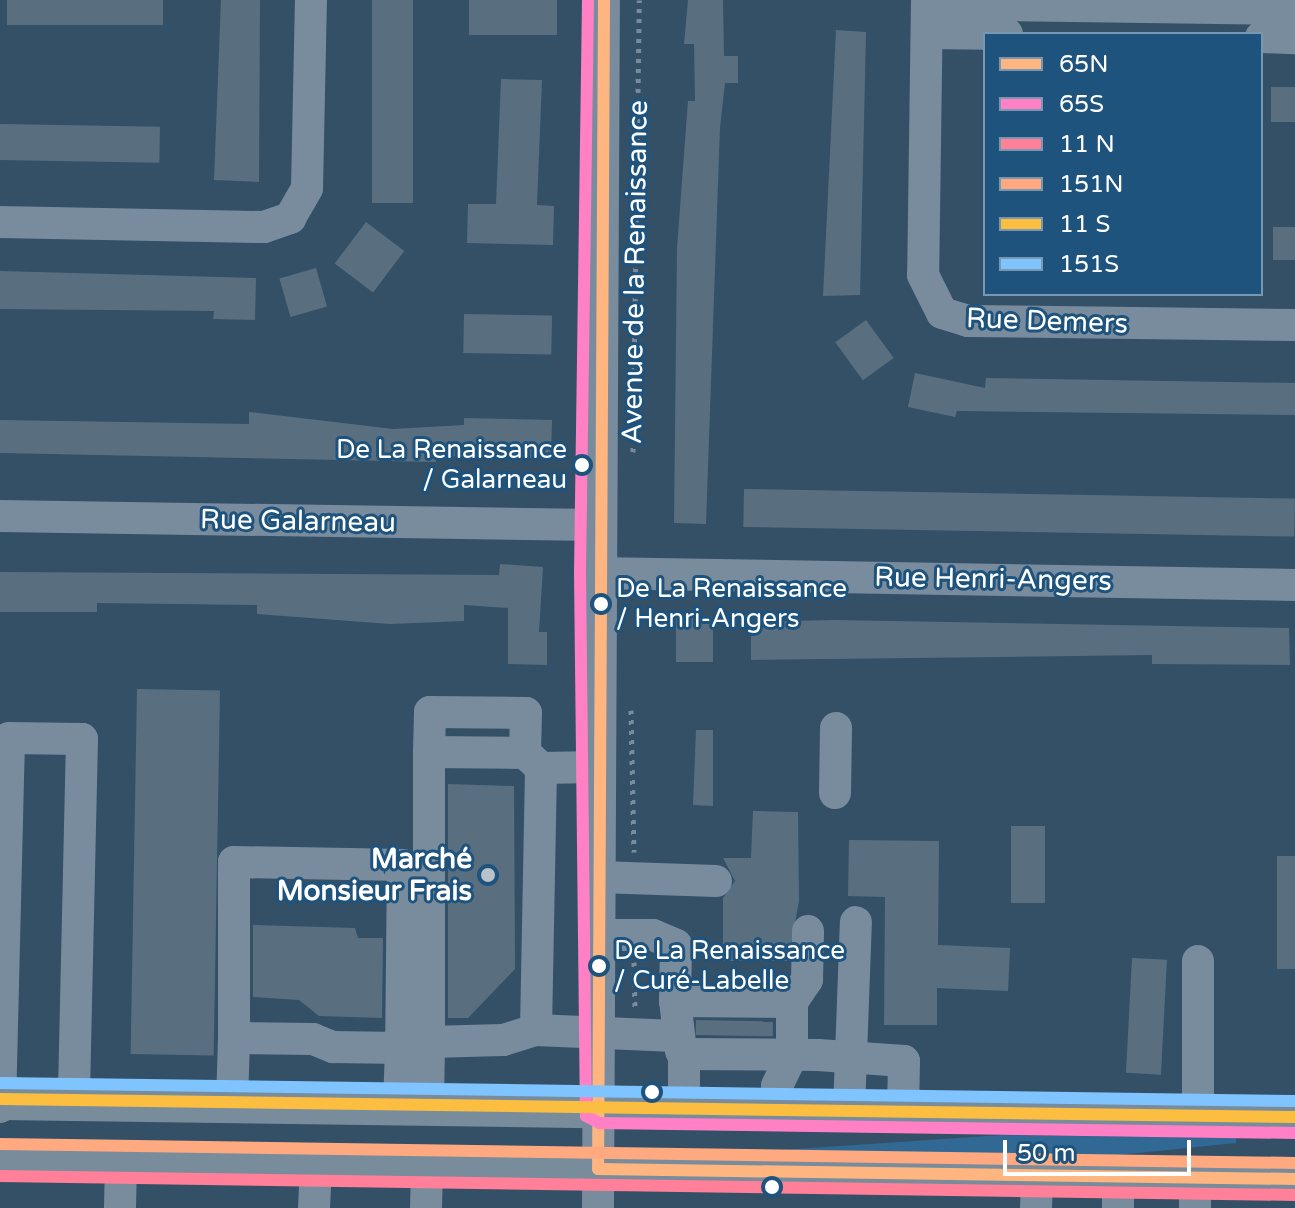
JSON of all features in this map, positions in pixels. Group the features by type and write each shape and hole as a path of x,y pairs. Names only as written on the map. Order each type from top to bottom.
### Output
{"main road":[{"path":"1,1102 74,1100 1295,1117"},
{"path":"0,1160 427,1167 598,1188 1195,1193 1295,1179"}],"street":[{"path":"0,222 264,227 290,218 307,188 311,0"},
{"name":"Avenue de la Renaissance","path":"598,1188 600,935 596,525 604,0"},
{"path":"927,12 1295,9"},
{"path":"927,12 1000,32"},
{"name":"Rue Demers","path":"927,12 923,275 942,313 968,321 1295,325"},
{"path":"1263,37 1295,38"},
{"name":"Rue Galarneau","path":"0,516 596,525"},
{"name":"Rue Henri-Angers","path":"596,573 1295,585"},
{"path":"835,793 836,728"},
{"path":"1,1102 9,738 82,739 74,1100"},
{"path":"414,1105 429,752 598,767"},
{"path":"533,760 536,1030"},
{"path":"232,1103 234,862 403,865 415,1045"},
{"path":"599,877 716,881"},
{"path":"849,1110 856,922"},
{"path":"778,1109 777,1086 792,1055 792,1002 807,980 808,931"},
{"path":"600,935 653,935 676,945 675,1001 684,1108"},
{"path":"1198,961 1198,1116"},
{"path":"675,1001 792,1002"},
{"path":"234,1038 415,1045 503,1040 536,1030 792,1055 904,1061 903,1111"},
{"path":"120,1208 121,1162"},
{"path":"314,1208 316,1165"},
{"path":"426,1208 427,1167"}],"path":[{"name":"Avenue de la Renaissance","path":"633,465 639,0"},
{"path":"631,703 634,860"},
{"path":"634,954 635,1017"}],"shaded area":[{"path":"1002,1135 1236,1138 1236,1143 1118,1155 782,1150"}],"building":[{"path":"7,0 163,0 163,25 7,25"},
{"path":"221,0 260,0 259,182 214,180"},
{"path":"372,0 413,0 413,203 372,203"},
{"path":"469,0 557,0 557,35 469,35"},
{"path":"688,0 723,0 724,56 738,56 738,83 725,83 720,127 706,524 674,523 677,248 688,101 695,101 694,44 684,44"},
{"path":"836,30 866,32 860,295 823,296"},
{"path":"501,79 542,80 537,205 554,206 553,245 467,243 468,204 496,204"},
{"path":"1271,87 1295,87 1295,122 1271,122"},
{"path":"0,124 160,127 159,163 0,160"},
{"path":"366,222 404,251 373,292 335,264"},
{"path":"1273,227 1295,227 1295,260 1273,260"},
{"path":"316,268 327,306 290,317 279,278"},
{"path":"0,271 256,278 255,320 213,319 214,311 0,309"},
{"path":"464,314 552,316 551,355 463,353"},
{"path":"866,320 894,358 863,380 835,342"},
{"path":"915,373 985,388 986,378 1295,383 1295,415 957,411 955,417 908,407"},
{"path":"249,412 393,429 464,425 464,418 552,420 551,458 436,456 436,462 0,453 0,420 249,424"},
{"path":"744,489 1295,499 1294,537 743,527"},
{"path":"500,564 543,567 539,632 547,632 547,665 508,664 508,608 464,605 464,621 390,624 257,614 257,605 97,603 97,612 0,612 0,572 499,575"},
{"path":"676,617 713,617 713,662 676,662"},
{"path":"834,620 1289,628 1290,665 1152,664 1152,655 751,660 751,622"},
{"path":"137,689 220,690 214,1055 131,1054"},
{"path":"696,730 713,730 713,806 693,805"},
{"path":"448,784 514,786 515,969 468,1018 448,1018"},
{"path":"753,811 798,812 799,901 788,961 723,961 723,898 735,881 723,858 751,858"},
{"path":"1011,826 1045,826 1045,903 1011,903"},
{"path":"849,840 939,841 938,945 1010,948 1008,991 937,988 937,1025 884,1025 885,897 848,896"},
{"path":"1277,856 1295,856 1295,969 1277,969"},
{"path":"253,925 355,928 358,938 383,938 382,1018 319,1016 299,1000 253,997"},
{"path":"1132,958 1167,960 1161,1075 1126,1073"},
{"path":"696,1020 773,1021 773,1036 696,1035"}],"transit line":[{"name":"65S","path":"588,0 580,573 586,1116 599,1123 1295,1133"},
{"name":"65N","path":"604,0 598,1169 1295,1179"},
{"name":"151S","path":"0,1083 1295,1101"},
{"path":"0,1099 1295,1117"},
{"name":"151N","path":"0,1144 1295,1163"},
{"path":"0,1176 1295,1195"}],"place":[{"name":"De La Renaissance / Galarneau","path":"582,465"},
{"name":"De La Renaissance / Henri-Angers","path":"601,604"},
{"name":"Marché Monsieur Frais","path":"488,875"},
{"name":"De La Renaissance / Curé-Labelle","path":"599,966"}]}
